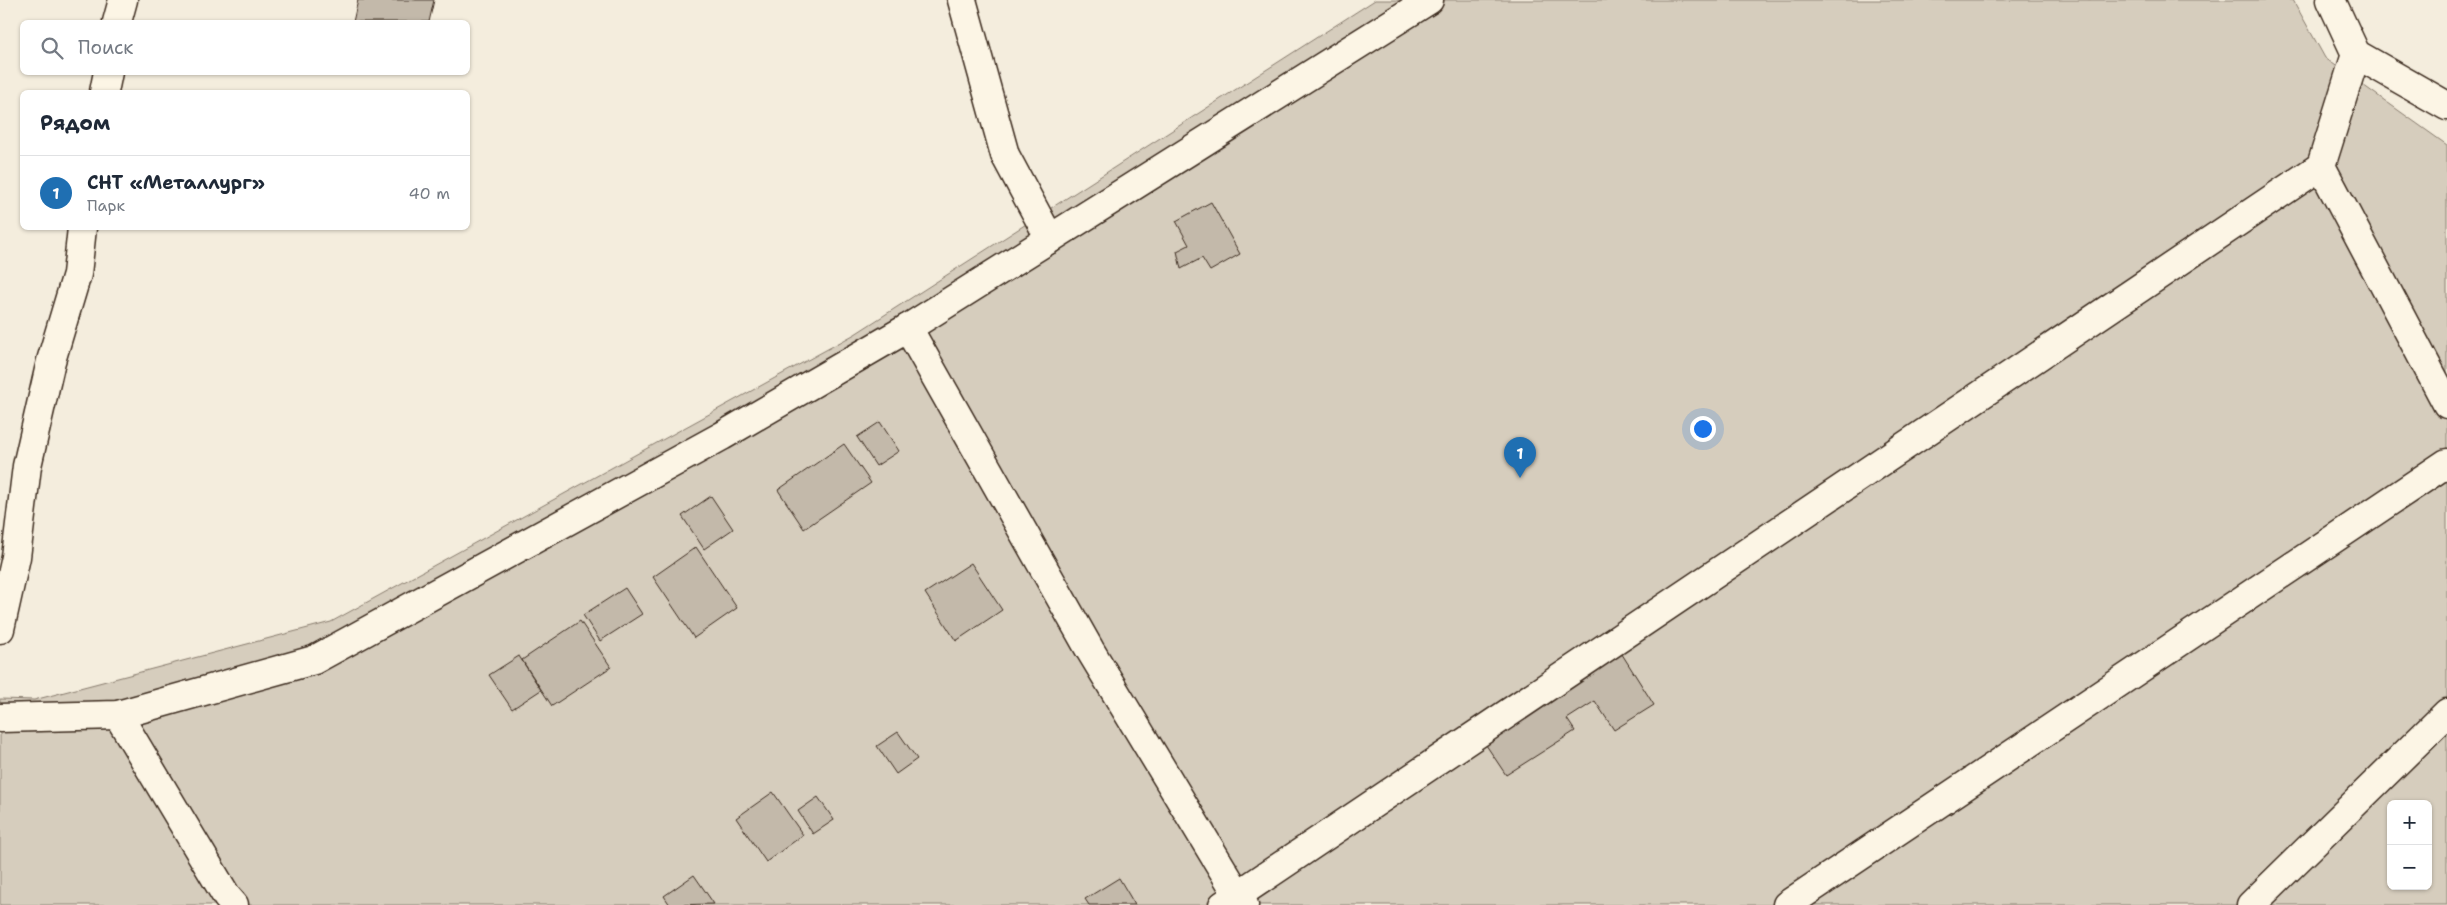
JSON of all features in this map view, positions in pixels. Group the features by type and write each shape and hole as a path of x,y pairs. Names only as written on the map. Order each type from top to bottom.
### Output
{"street":[{"path":"118,20 123,0"},
{"path":"962,0 1006,154 1050,239"},
{"path":"0,718 118,715 314,660 722,436 908,328 1429,0"},
{"path":"2331,0 2356,54 2447,106"},
{"path":"908,328 1090,650 1235,901 2321,166 2356,54"},
{"path":"104,90 107,75"},
{"path":"2321,166 2447,404"},
{"path":"0,629 16,557 27,466 51,361 77,274 82,230"},
{"path":"1787,905 2447,463"},
{"path":"2251,905 2447,713"},
{"path":"118,715 234,905"}],"shaded area":[{"path":"1375,0 2293,0 2325,58 2447,145 2447,905 0,905 0,699 34,700 331,622 855,334"}],"building":[{"path":"358,0 434,0 429,20 353,20"},
{"path":"1211,202 1240,254 1210,271 1202,258 1181,269 1177,251 1189,245 1176,221"},
{"path":"880,422 899,451 876,466 857,437"},
{"path":"844,444 871,483 804,529 778,490"},
{"path":"711,496 733,529 704,549 682,516"},
{"path":"696,547 737,608 694,638 653,577"},
{"path":"971,563 1002,610 956,641 925,593"},
{"path":"625,588 642,614 600,641 583,615"},
{"path":"580,621 611,667 552,706 522,660"},
{"path":"1620,651 1654,705 1614,730 1595,701 1567,719 1575,731 1506,775 1482,739"},
{"path":"519,656 541,690 512,709 489,675"},
{"path":"898,732 917,759 896,774 877,746"},
{"path":"773,792 803,835 766,862 736,818"},
{"path":"818,797 834,820 813,834 798,811"},
{"path":"694,875 714,904 670,905 664,896"},
{"path":"1119,878 1135,905 1089,905 1085,899"}],"place":[{"name":"СНТ «Металлург»","path":"1520,478"}]}
